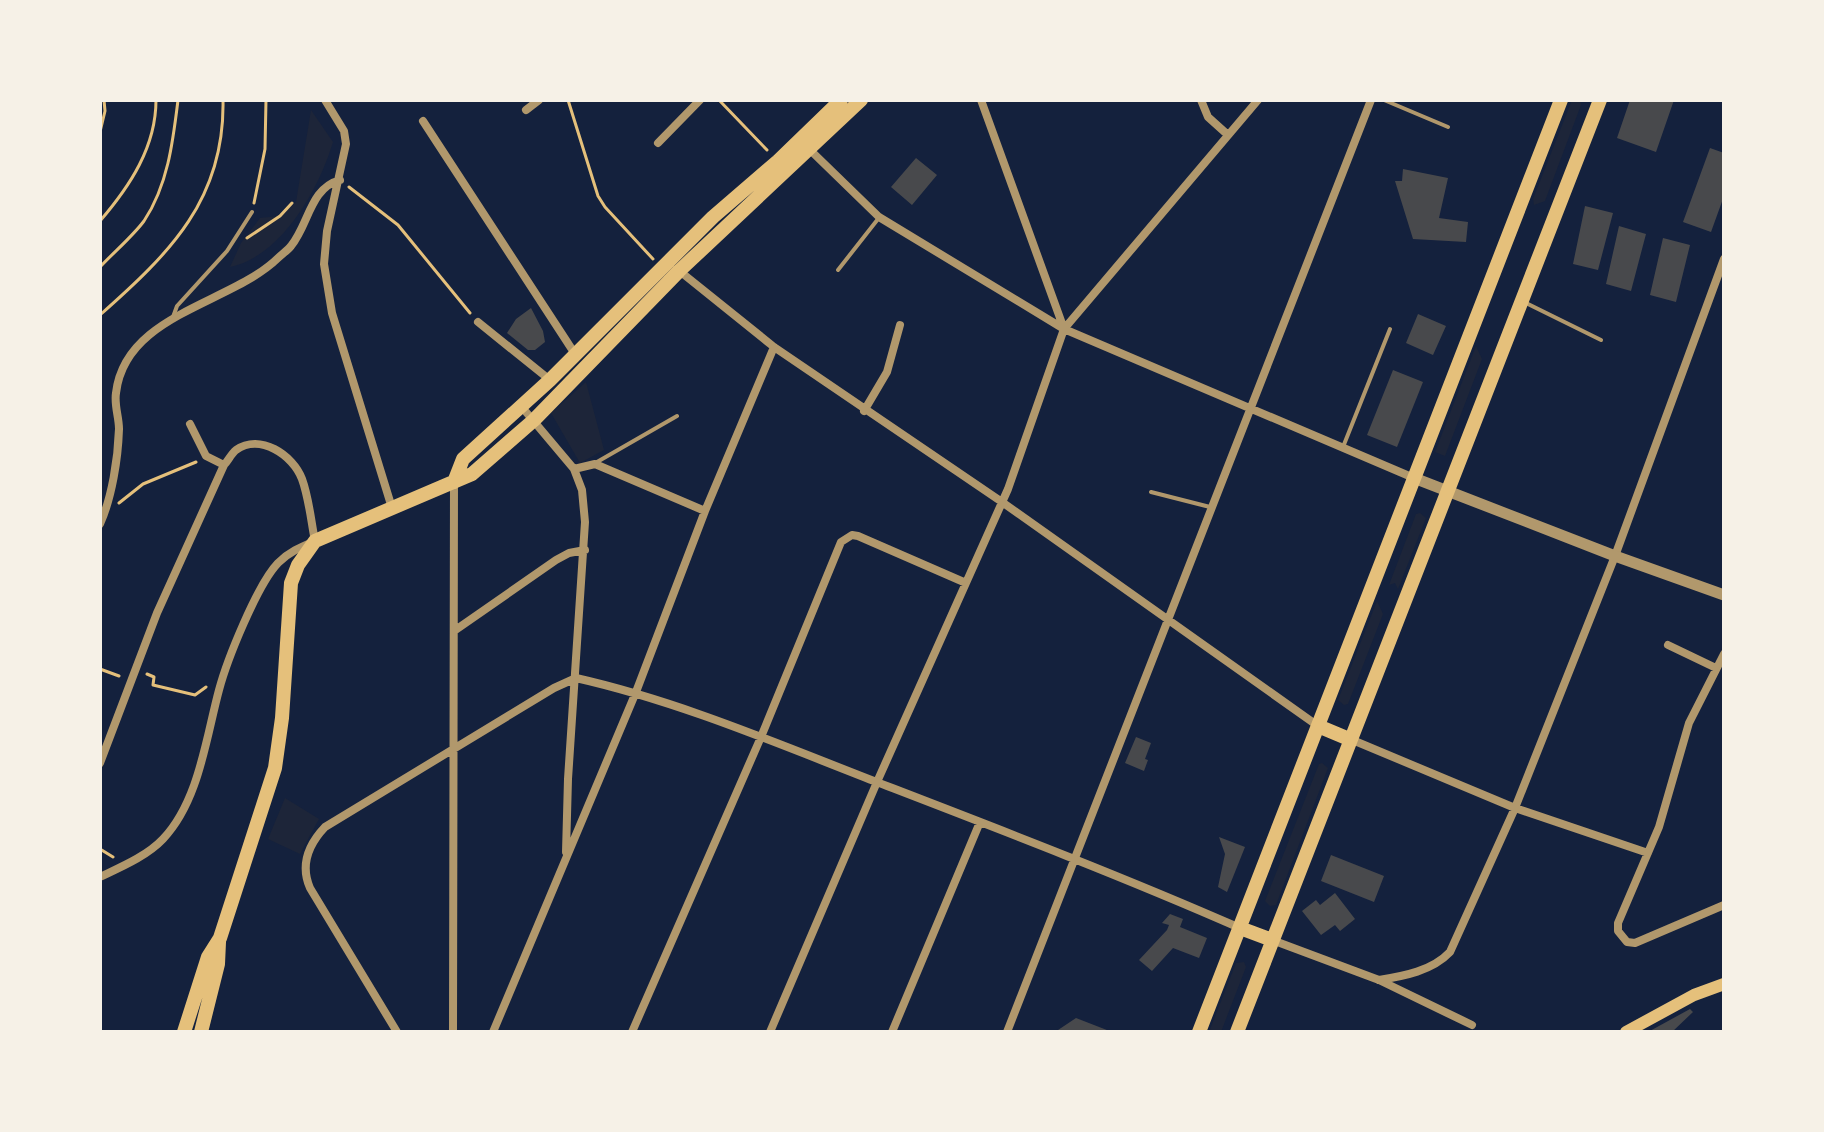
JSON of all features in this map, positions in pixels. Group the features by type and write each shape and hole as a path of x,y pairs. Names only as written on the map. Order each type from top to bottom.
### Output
{"main road":[{"path":"454,482 463,459 669,266 806,145 835,107 861,100"},
{"path":"1199,1032 1561,100"},
{"path":"1237,1032 1600,100"},
{"path":"201,1032 218,964 220,938 275,768 282,718 291,583 298,565 315,541 472,474 534,420 713,217 778,161 806,145"},
{"path":"1318,726 1349,739"},
{"path":"1240,928 1272,940"},
{"path":"184,1032 208,957 220,938"},
{"path":"1626,1032 1694,995 1724,984"}],"street":[{"path":"325,100 344,131 346,144 325,249 328,293 392,508"},
{"path":"526,110 539,100"},
{"path":"658,143 700,100"},
{"path":"981,100 1064,329"},
{"path":"1201,100 1208,117 1228,135"},
{"path":"770,1032 1002,502 1064,329 1258,100"},
{"path":"1007,1032 1371,100"},
{"path":"423,121 575,354"},
{"path":"806,145 879,217 1064,329 1342,449 1615,556 1724,595"},
{"path":"100,524 105,512 118,439 116,394 128,357 173,317 252,278 272,264 292,245 321,190 329,183 340,180"},
{"path":"1379,980 1428,968 1450,952 1515,808 1615,556 1720,283 1724,259"},
{"path":"669,266 864,411 1002,502 1318,726"},
{"path":"478,322 550,380"},
{"path":"864,411 887,372 900,325"},
{"path":"493,1032 636,692 705,511 774,347"},
{"path":"521,406 574,469 582,490 585,550 568,779 566,857"},
{"path":"190,424 206,456 224,465"},
{"path":"100,763 157,613 224,465 235,451 259,444 276,450 289,459 302,480 315,541 293,550 277,564 264,583 219,687 192,790 172,825 162,840 126,865 100,877"},
{"path":"574,469 595,464 705,511"},
{"path":"453,1032 454,482"},
{"path":"632,1032 761,737 837,549 846,538 858,536 966,583"},
{"path":"454,631 556,560 585,550"},
{"path":"1668,645 1716,668"},
{"path":"1724,654 1689,723 1659,827 1618,923 1618,931 1627,942 1647,940 1724,905"},
{"path":"397,1032 310,888 304,868 308,852 325,827 554,688 576,678 636,692 761,737 1074,858 1240,928"},
{"path":"1349,739 1515,808 1648,853"},
{"path":"892,1032 980,822"},
{"path":"1272,940 1379,980 1472,1025"}],"lane":[{"path":"1384,100 1448,127"},
{"path":"173,317 177,306 227,251 252,212"},
{"path":"838,270 879,217"},
{"path":"1521,301 1601,340"},
{"path":"1342,449 1390,329"},
{"path":"595,464 602,457 677,416"},
{"path":"1151,492 1213,508"}],"path":[{"path":"100,132 104,100"},
{"path":"100,221 124,193 149,146 156,120 156,100"},
{"path":"100,267 141,224 152,207 171,155 178,100"},
{"path":"100,315 167,249 204,199 220,147 223,100"},
{"path":"252,212 265,149 266,100"},
{"path":"568,100 598,196 669,266"},
{"path":"719,100 778,161"},
{"path":"340,180 398,225 478,322"},
{"path":"227,251 265,227 292,203"},
{"path":"105,512 143,484 206,456"},
{"path":"100,669 141,682 145,673 154,677 153,685 195,695 203,687 219,687"}],"shaded area":[{"path":"1572,100 1580,100 1581,105 1545,201 1534,205 1533,199"},
{"path":"311,110 333,142 318,180 296,218 282,235 249,260 230,267 241,243 260,218 280,216 296,202"},
{"path":"1476,346 1482,359 1445,456 1435,452"},
{"path":"586,382 604,450 580,463 551,413"},
{"path":"1420,513 1426,518 1398,589 1395,583 1389,585 1416,514"},
{"path":"1377,601 1383,614 1348,704 1344,705 1338,700"},
{"path":"1322,763 1328,768 1276,905 1270,906 1265,901"},
{"path":"285,798 319,819 300,854 268,839"},
{"path":"1244,962 1246,967 1221,1032 1209,1032 1236,963"}],"building":[{"path":"1630,100 1674,100 1656,152 1617,138"},
{"path":"1710,148 1724,153 1724,196 1711,232 1683,222"},
{"path":"916,158 937,175 912,205 891,187"},
{"path":"1403,169 1448,178 1439,218 1468,222 1466,242 1413,239 1395,181 1402,181"},
{"path":"1585,206 1613,213 1598,270 1573,264"},
{"path":"1619,226 1646,234 1631,291 1606,284"},
{"path":"1663,238 1690,245 1676,302 1650,295"},
{"path":"531,308 545,342 535,350 528,350 507,333 516,319"},
{"path":"1418,314 1446,326 1433,355 1406,343"},
{"path":"1393,370 1423,382 1397,447 1367,435"},
{"path":"1136,737 1151,743 1144,771 1125,763"},
{"path":"1219,837 1245,847 1227,892 1218,887 1225,854"},
{"path":"1331,855 1384,876 1374,902 1321,881"},
{"path":"1335,893 1355,919 1340,931 1335,925 1321,935 1302,911 1316,900 1320,905"},
{"path":"1170,914 1183,919 1180,927 1207,938 1199,958 1173,948 1152,971 1139,960 1167,930 1169,925 1162,923"},
{"path":"1690,1009 1693,1012 1672,1032 1648,1032"},
{"path":"1076,1018 1112,1032 1058,1030"}]}
